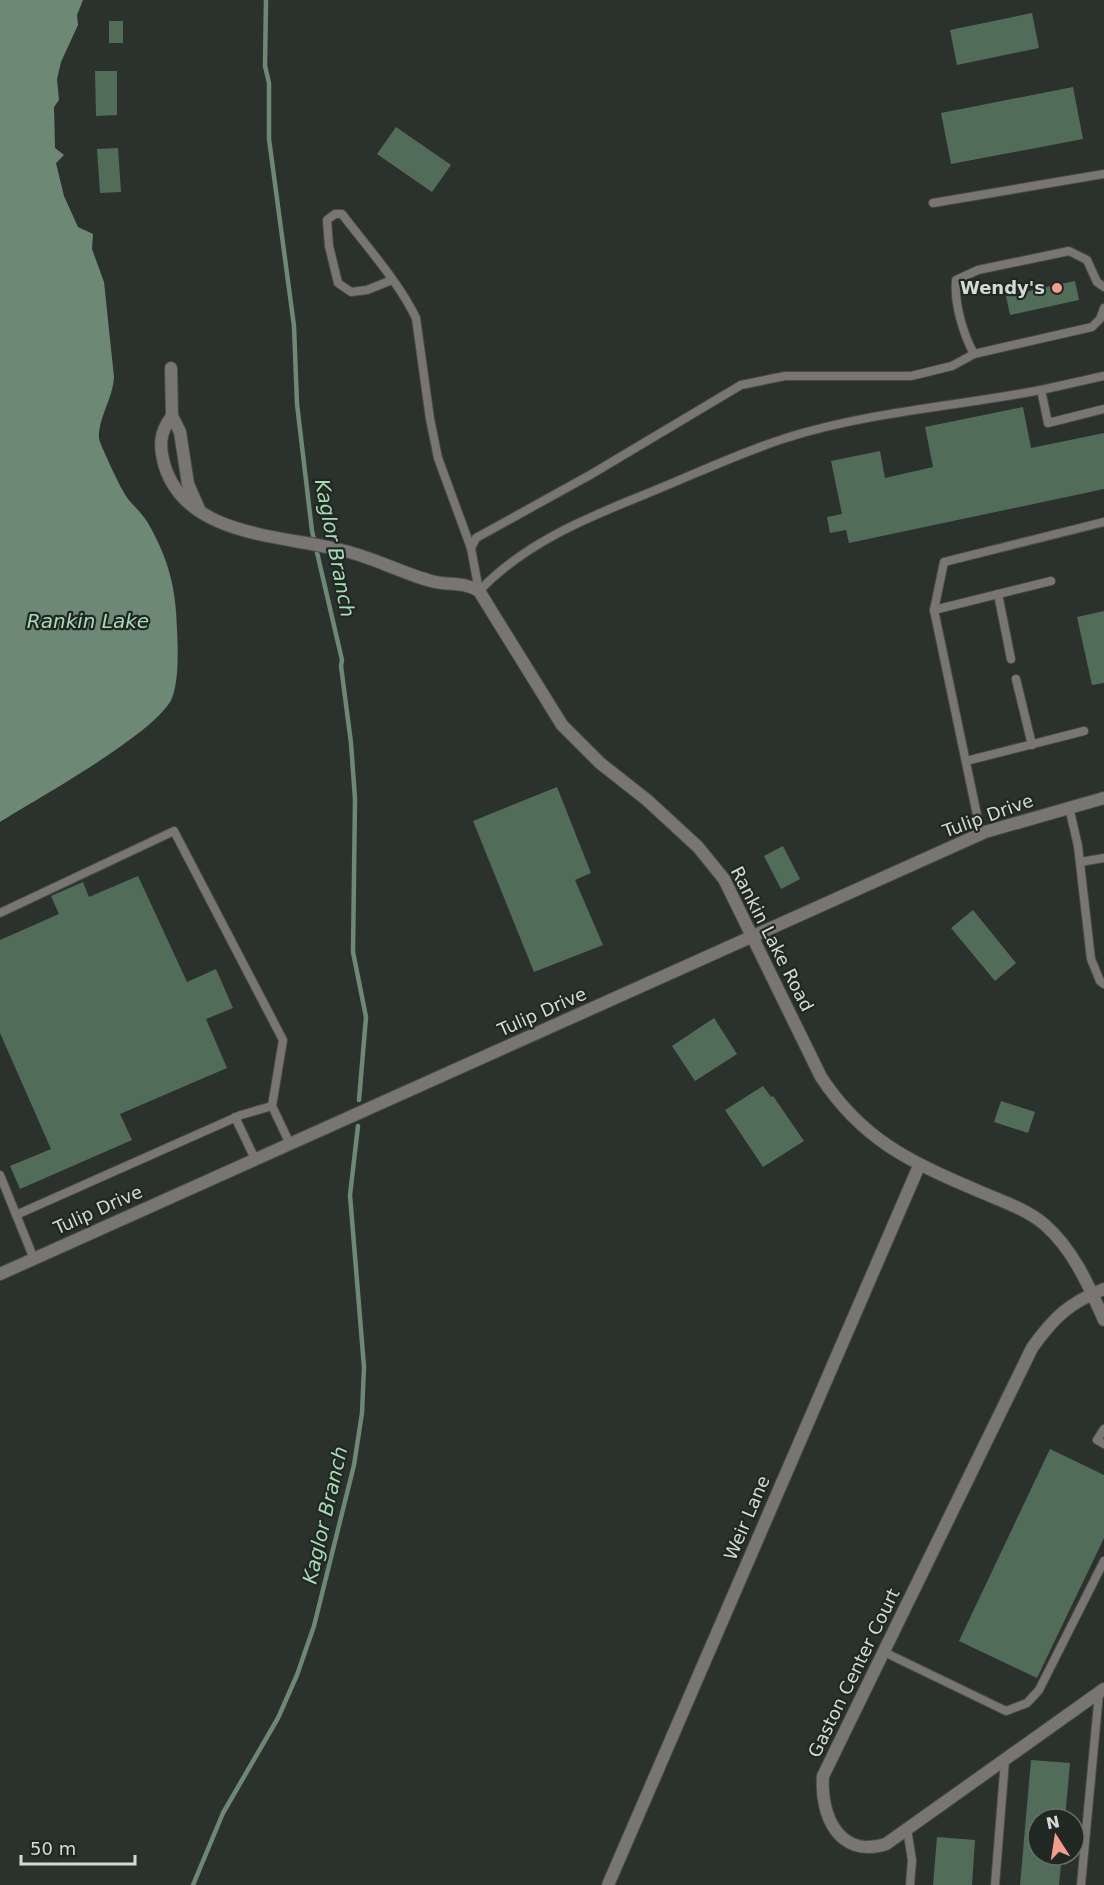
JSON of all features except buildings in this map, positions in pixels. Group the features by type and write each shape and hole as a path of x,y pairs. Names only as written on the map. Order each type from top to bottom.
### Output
{"street":[{"path":"171,368 172,416 180,432 188,484 199,509"},
{"path":"172,416 160,439 163,461 175,488 192,506 225,525 326,546 428,580 462,583 479,591"},
{"name":"Rankin Lake Road","path":"479,591 562,725 600,763 647,800 698,847 724,879 739,905 752,937 821,1077 839,1103 859,1124 919,1167 1002,1201 1042,1222 1066,1247 1098,1291 1104,1320"},
{"name":"Tulip Drive","path":"0,1274 981,834 1104,798"},
{"name":"Weir Lane","path":"608,1885 919,1167"},
{"name":"Gaston Center Court","path":"1098,1291 1071,1304 1052,1320 1032,1347 823,1776 822,1794 825,1810 843,1839 855,1846 872,1849 886,1844 1102,1691"}],"lane":[{"path":"933,203 1104,174"},
{"path":"392,280 367,290 351,292 338,283 329,246 327,220 335,214 342,214 392,280 416,318 430,419 438,458 471,548 479,591"},
{"path":"974,354 968,344 955,292 956,280 978,270 1069,251 1088,260 1097,282 1104,286"},
{"path":"471,548 476,538 590,475 741,385 785,376 911,376 952,366 974,354 1092,327 1100,319 1104,308"},
{"path":"479,591 502,567 575,522 786,438 873,417 964,405 1104,376"},
{"path":"1041,390 1048,423 1104,409"},
{"path":"981,834 934,610 944,562 1104,522"},
{"path":"934,610 1050,581"},
{"path":"998,594 1011,659"},
{"path":"1016,679 1032,745"},
{"path":"966,761 1084,731"},
{"path":"1069,807 1080,862 1091,959 1100,981 1104,984"},
{"path":"0,913 174,831 283,1040 272,1106 290,1144"},
{"path":"1080,862 1104,858"},
{"path":"16,1215 235,1118 272,1106"},
{"path":"235,1118 255,1159"},
{"path":"0,1176 34,1259"},
{"path":"1104,1429 1097,1440 1104,1443"},
{"path":"884,1652 1006,1711 1027,1703 1039,1690 1104,1561"},
{"path":"1081,1885 1102,1691"},
{"path":"995,1885 1005,1760"},
{"path":"907,1829 912,1860 910,1885"}],"water":[{"name":"Rankin Lake","path":"0,0 83,0 77,15 78,25 61,62 57,79 59,100 54,107 55,148 64,155 56,163 64,196 78,227 93,234 92,249 104,282 114,377 99,438 123,491 148,523 166,562 175,601 178,656 172,698 162,712 144,729 94,764 0,822"}],"waterway":[{"name":"Kaglor Branch","path":"266,0 265,66 269,83 269,139 294,326 297,404 312,531 342,660 351,743 355,799 353,952 366,1017 359,1100"},
{"name":"Kaglor Branch","path":"193,1885 223,1813 278,1718 297,1675 314,1626 354,1465 362,1413 364,1367 350,1195 358,1126"}],"place":[{"name":"Wendy's","path":"1057,288"}]}
